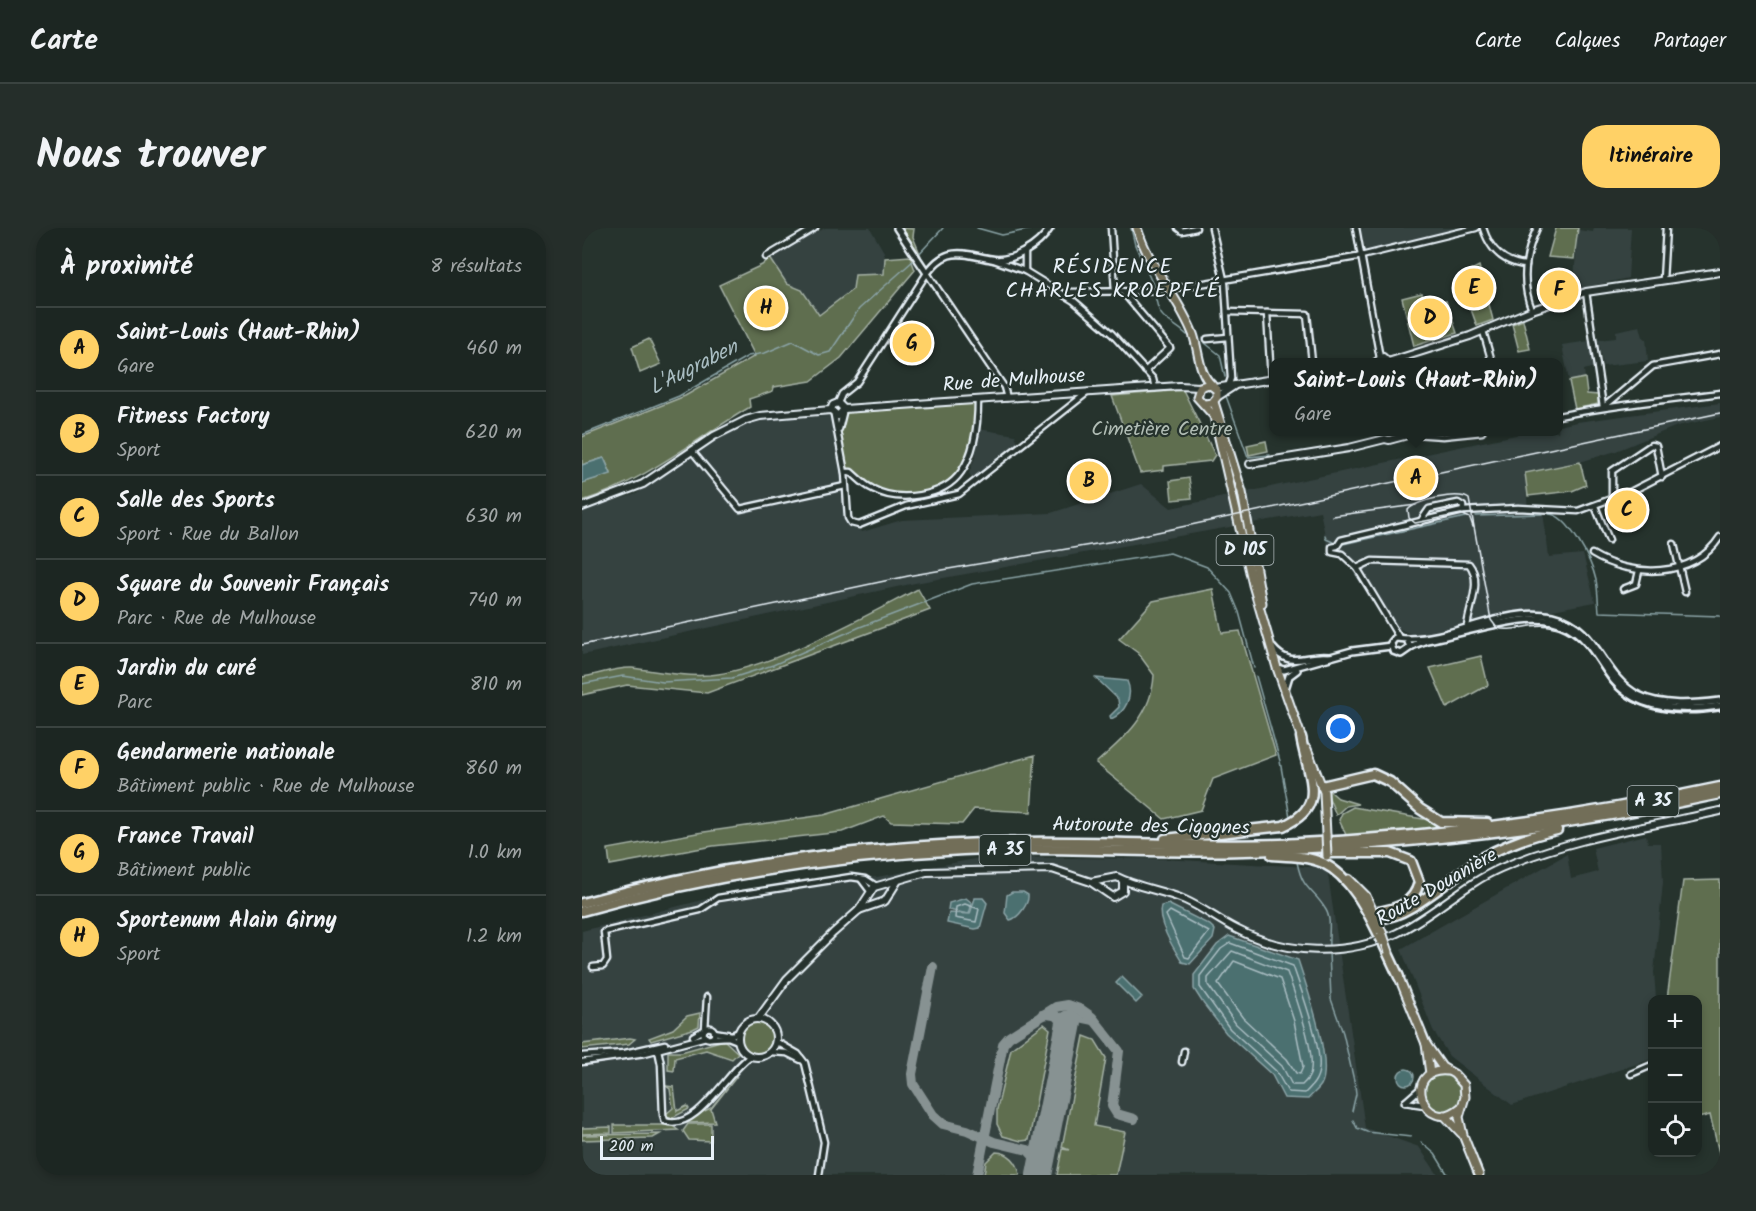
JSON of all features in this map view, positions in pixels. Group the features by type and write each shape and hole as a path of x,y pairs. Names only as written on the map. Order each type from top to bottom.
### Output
{"highway":[{"path":"1137,843 1283,826 1296,821 1309,807 1313,794 1301,737"},
{"path":"1323,789 1373,774 1390,782 1420,809 1441,822 1478,823 1534,818 1545,820"},
{"name":"Autoroute des Cigognes","path":"582,901 728,870 880,849 986,843 1231,845 1359,840 1545,820 1720,788"},
{"name":"Autoroute des Cigognes","path":"582,911 730,877 881,856 964,850 1244,851 1360,847 1479,836 1589,820 1720,795"},
{"path":"1375,915 1389,917 1422,900 1484,857 1527,839 1589,820"},
{"path":"1244,851 1377,852 1407,858 1418,872 1419,882 1415,894 1399,907 1375,915"},
{"path":"1244,851 1322,863 1348,884 1363,904 1382,938 1399,977"},
{"path":"1382,938 1389,917"}],"main road":[{"path":"1137,228 1144,251 1177,304 1194,337 1203,371 1213,386 1216,399"},
{"path":"1401,358 1483,332 1532,310 1586,292 1720,272"},
{"path":"1203,371 1199,400 1205,404 1238,383"},
{"path":"1200,389 1230,381 1238,383 1269,380"},
{"name":"Rue de Mulhouse","path":"833,413 1088,392 1186,386 1200,389"},
{"name":"D 105","path":"1216,399 1242,492 1260,580 1262,611"},
{"path":"582,507 631,490 746,420 760,416 833,413 833,405 838,403 844,411"},
{"name":"D 105","path":"1205,404 1214,416 1253,585 1276,668 1323,789"},
{"path":"1250,464 1375,442 1381,436"},
{"path":"1385,436 1389,440 1400,436"},
{"path":"1323,789 1327,856 1333,867 1366,896 1426,1044 1430,1074 1421,1088 1424,1105 1433,1113 1444,1115 1452,1121 1462,1135"},
{"name":"Route Douanière","path":"1123,882 1186,900 1234,928 1269,942 1307,950 1341,949 1382,940 1404,930 1479,880 1523,859 1720,811"},
{"path":"758,1019 790,976 859,910 870,894 879,887 926,872 1052,869 1091,882 1113,897 1124,891 1123,882 1113,876 1091,882"},
{"path":"1104,890 1105,880"},
{"path":"859,910 885,901 898,881"},
{"path":"879,887 887,895"},
{"name":"Route Douanière","path":"1124,891 1142,888"},
{"path":"870,894 875,903"},
{"path":"767,1022 770,1004"},
{"path":"758,1019 767,1022 773,1028 775,1041 770,1052 761,1056 751,1056 741,1049 738,1041 739,1032 749,1021 758,1019"},
{"path":"1426,1044 1447,1071 1461,1079 1464,1085 1465,1097 1458,1117 1462,1135 1479,1175"},
{"path":"1430,1074 1447,1071"},
{"path":"1444,1115 1460,1107"}],"street":[{"path":"766,257 815,228"},
{"path":"897,228 1004,387 1006,398"},
{"path":"994,260 1004,259 1025,251 1045,236 1050,228"},
{"path":"1111,228 1115,291"},
{"path":"1178,228 1182,231 1196,228"},
{"path":"1212,228 1224,279 1230,381"},
{"path":"1356,228 1378,358"},
{"path":"1065,296 1070,292 1083,294 1167,288 1224,279 1362,256 1476,228"},
{"path":"1483,228 1488,240 1502,258 1526,265"},
{"path":"1532,310 1527,296 1526,265 1537,228"},
{"path":"1663,280 1666,228"},
{"path":"1025,251 1025,271"},
{"path":"838,403 842,394 857,382 927,273 942,258 953,254 994,260 1025,271 1065,296 1101,323 1153,379 1155,388"},
{"path":"1004,259 1009,266"},
{"path":"1122,291 1170,348 1145,371"},
{"path":"1586,292 1603,407"},
{"path":"1227,312 1307,314 1311,358"},
{"path":"1267,313 1270,358"},
{"path":"1483,332 1491,358"},
{"path":"1207,339 1228,337"},
{"path":"1603,407 1653,366 1720,354"},
{"path":"833,413 845,472 848,518 851,523 859,525 906,507 955,496 1088,392"},
{"path":"1563,415 1603,407 1720,393"},
{"path":"845,472 851,472 874,490 899,496 921,495 944,487 957,477 969,458 978,400"},
{"path":"1612,401 1616,406"},
{"path":"838,434 844,411"},
{"path":"1612,500 1612,471 1651,445 1656,446 1662,477"},
{"path":"1720,446 1612,500 1578,511 1518,508 1463,511 1343,539 1338,549 1357,568 1398,636 1407,639 1531,615 1562,619 1591,639 1617,678 1639,695 1659,702 1720,701"},
{"path":"692,451 740,509 845,486"},
{"path":"1420,522 1429,509 1458,503 1463,506 1463,511"},
{"path":"1595,506 1609,540"},
{"path":"1592,554 1616,566 1639,571 1665,570 1709,551 1720,537"},
{"path":"1674,544 1685,592"},
{"path":"1357,568 1372,561 1468,564 1475,571 1476,580 1467,627"},
{"path":"1623,590 1636,584 1639,571"},
{"path":"1398,636 1393,640 1391,646 1393,651 1401,654 1410,647 1427,640 1505,624 1545,619 1564,624 1581,635 1592,646 1615,682 1634,698 1660,707 1720,706"},
{"path":"1407,639 1410,647"},
{"path":"1271,645 1283,658 1290,660 1330,657"},
{"path":"1276,668 1284,670 1369,648 1391,646"},
{"path":"1285,691 1289,676 1304,666"},
{"path":"593,967 603,966 607,960 604,932 700,910 718,898 814,882 859,878 879,887"},
{"path":"859,878 870,894"},
{"path":"708,998 709,1030 712,1038"},
{"path":"706,1037 709,1030"},
{"path":"582,1056 646,1049 709,1030 725,1035 739,1032"},
{"path":"582,1062 658,1050 706,1037 728,1037 738,1041"},
{"path":"775,1041 798,1054 805,1063 825,1146 819,1175"},
{"path":"658,1050 661,1064 663,1115 665,1121 670,1123 687,1117 710,1101 751,1056"},
{"path":"770,1052 787,1053 805,1063"},
{"path":"1182,1062 1184,1052"},
{"path":"1631,1074 1648,1067"},
{"path":"1421,1088 1405,1101 1424,1105"}],"shaded area":[{"path":"825,228 870,228 884,252 884,274 853,289 814,331 770,258"},
{"path":"1360,228 1467,228 1366,252"},
{"path":"1594,228 1631,228 1628,278 1573,290 1578,230 1593,232"},
{"path":"1640,326 1643,337 1646,339 1648,361 1603,366 1598,340 1616,338 1616,331"},
{"path":"1590,341 1594,367 1584,370 1585,378 1569,381 1562,345"},
{"path":"1720,403 1720,417 1677,426 1616,451 1580,462 1525,474 1528,511 1543,512 1549,557 1583,554 1595,602 1414,636 1388,623 1349,566 1327,545 1320,511 915,583 582,655 582,510 636,494 718,437 756,420 832,416 843,483 845,523 862,532 902,520 1051,513 1141,484 1171,508 1511,436 1563,436 1563,425"},
{"path":"978,429 1015,435 1019,445 973,480 969,473 976,455"},
{"path":"1646,835 1648,843 1661,843 1663,882 1654,972 1656,995 1648,995 1648,1060 1512,1105 1449,1056 1433,1030 1401,949 1567,854 1571,879 1598,872 1593,848"},
{"path":"986,857 1162,859 1327,868 1365,1128 1419,1147 1438,1175 582,1175 582,931 710,898 763,887 877,877"}],"green space":[{"path":"902,228 914,229 913,237 921,256"},
{"path":"1556,228 1578,228 1574,259 1548,257"},
{"path":"910,256 915,270 841,358 811,381 774,387 773,391 749,399 750,407 669,459 627,483 582,501 582,483 611,473 604,458 582,465 582,437 685,396 755,356 719,285 762,265 770,258 787,284 802,290 819,315 853,289 855,275 884,274 885,258"},
{"path":"1479,266 1493,320 1477,326 1459,276"},
{"path":"1422,293 1425,307 1446,301 1457,333 1414,346 1402,298"},
{"path":"1523,320 1530,349 1519,351 1512,324"},
{"path":"649,339 661,364 640,373 632,347"},
{"path":"1585,378 1587,394 1598,395 1598,404 1575,409 1569,381"},
{"name":"Cimetière Centre","path":"1183,390 1215,455 1211,461 1164,466 1164,470 1140,473 1112,396"},
{"path":"978,403 969,458 952,479 940,487 913,496 886,495 873,489 851,472 845,472 838,434 846,412"},
{"path":"1266,441 1268,451 1249,455 1247,445"},
{"path":"1580,462 1586,485 1572,491 1528,496 1525,473"},
{"path":"1189,478 1192,498 1172,500 1170,481"},
{"path":"918,589 930,610 707,693 627,685 582,695 582,677 620,669 710,675 760,663 816,641"},
{"path":"1213,589 1222,633 1240,631 1276,755 1213,779 1201,810 1164,819 1096,763 1135,725 1148,702 1152,689 1154,675 1138,653 1119,639 1153,601"},
{"path":"1481,656 1488,685 1447,708 1430,668"},
{"path":"1035,755 1031,812 974,809 962,824 891,822 884,816 842,832 713,846 610,865 608,849 697,833 824,815"},
{"path":"1324,786 1338,798 1358,804 1346,806 1336,815"},
{"path":"1353,807 1429,820 1477,824 1347,837 1339,820 1342,813"},
{"path":"1720,880 1720,1157 1710,1115 1702,1117 1702,995 1668,995 1683,881"},
{"path":"700,1013 699,1026 693,1029 651,1041 649,1038 673,1029 687,1016"},
{"path":"757,1022 768,1027 773,1038 768,1049 757,1054 746,1049 741,1038 746,1027"},
{"path":"1044,1024 1050,1029 1029,1140 1021,1141 1003,1136 997,1124 997,1109 1011,1049"},
{"path":"1084,1036 1095,1040 1106,1058 1094,1126 1125,1132 1116,1175 1057,1175 1062,1149 1069,1150 1062,1147"},
{"path":"635,1039 629,1044 582,1049 582,1044"},
{"path":"724,1040 738,1053 732,1059 706,1050 675,1058 674,1071 668,1070 668,1052 681,1052"},
{"path":"1443,1074 1456,1080 1462,1093 1456,1106 1443,1112 1430,1106 1424,1093 1430,1080"},
{"path":"737,1076 711,1109 715,1122 687,1123 686,1120 711,1108"},
{"path":"666,1086 674,1087 677,1111 687,1106 689,1109 670,1119 666,1114 673,1108 670,1089"},
{"path":"688,1124 711,1124 711,1141 689,1140 683,1131"},
{"path":"614,1125 671,1125 678,1130 614,1133"},
{"path":"611,1127 611,1133 582,1134 582,1128"},
{"path":"660,1134 653,1138 582,1140 582,1135"},
{"path":"996,1152 1001,1152 1012,1159 1020,1175 984,1175 986,1162"}],"water":[{"path":"604,458 611,474 582,483 582,465"},
{"path":"1096,678 1127,681 1129,698 1127,703 1120,713 1111,719 1110,716 1119,707 1118,699"},
{"path":"1012,892 1023,892 1028,895 1025,906 1017,916 1010,920 1005,913 1007,895"},
{"path":"966,898 972,903 969,914 948,910 949,903"},
{"path":"975,898 983,898 987,903 980,928 947,923 949,913 970,914"},
{"path":"1168,904 1210,925 1215,930 1213,939 1190,964 1182,962 1163,927 1161,906"},
{"path":"1229,936 1298,960 1322,1042 1324,1060 1321,1085 1308,1099 1284,1098 1272,1075 1226,1033 1194,989 1194,975 1217,945"},
{"path":"1122,977 1142,997 1136,1003 1116,983"},
{"path":"1406,1069 1412,1071 1414,1077 1412,1083 1406,1085 1400,1083 1398,1077 1400,1071"}],"waterway":[{"name":"L'Augraben","path":"917,256 943,228"},
{"name":"L'Augraben","path":"977,228 1002,235 1037,228"},
{"name":"L'Augraben","path":"1131,228 1135,245 1154,287"},
{"name":"L'Augraben","path":"582,435 679,396 748,356 765,353 793,341 819,355 830,352 859,309 914,260"},
{"name":"L'Augraben","path":"1155,294 1159,310 1165,319 1187,335"},
{"name":"L'Augraben","path":"1205,343 1220,355 1225,377"},
{"name":"L'Augraben","path":"1226,396 1248,457 1270,455"},
{"name":"L'Augraben","path":"1476,516 1542,514"},
{"name":"L'Augraben","path":"1549,514 1556,516 1571,530 1590,562 1596,580 1599,612 1720,616"},
{"name":"L'Augraben","path":"1343,544 1466,517"},
{"name":"L'Augraben","path":"1325,535 1326,539 1333,542"},
{"path":"582,684 623,676 663,682 732,678 773,665 860,627 972,584 1170,553 1207,567 1231,593 1239,612 1254,668"},
{"path":"1256,676 1280,761 1290,817"},
{"path":"1297,862 1305,885 1328,914 1329,947"},
{"path":"1329,952 1331,999 1343,1033 1355,1085 1356,1094 1352,1111"},
{"path":"1353,1120 1357,1128 1367,1132 1411,1137"},
{"path":"1421,1142 1435,1154 1448,1175"}],"taxiway":[{"path":"933,967 912,1074 913,1084 933,1115 943,1124 967,1130 994,1142 1028,1150 1038,1161 1040,1172"},
{"path":"977,1175 1003,1044 1009,1037 1056,1007 1068,1005 1082,1010 1092,1017 1119,1051 1112,1106 1117,1114 1134,1119"},
{"path":"1042,1015 1047,1014 1060,1018 1066,1035"},
{"path":"1063,1050 1072,1022 1080,1017 1094,1020"}],"runway":[{"path":"1039,1175 1069,1023"}],"tram line":[{"path":"1473,527 1470,518 1461,514 1415,523 1409,518 1408,510 1419,503 1447,496 1469,499 1491,620 1497,628 1512,629 1545,625 1565,631 1582,644 1614,688 1641,705 1671,713 1720,711"},
{"path":"1332,516 1416,505"}],"railway":[{"path":"582,645 913,575 1120,540 1720,413"}],"place":[{"name":"Jardin du curé","path":"1474,288"},
{"name":"Gendarmerie nationale","path":"1559,290"},
{"name":"Sportenum Alain Girny","path":"766,308"},
{"name":"Square du Souvenir Français","path":"1430,318"},
{"name":"France Travail","path":"912,343"},
{"name":"Saint-Louis (Haut-Rhin)","path":"1416,478"},
{"name":"Fitness Factory","path":"1089,481"},
{"name":"Salle des Sports","path":"1627,510"}],"district":[{"name":"RÉSIDENCE CHARLES KROEPFLÉ","path":"1113,279"}]}
